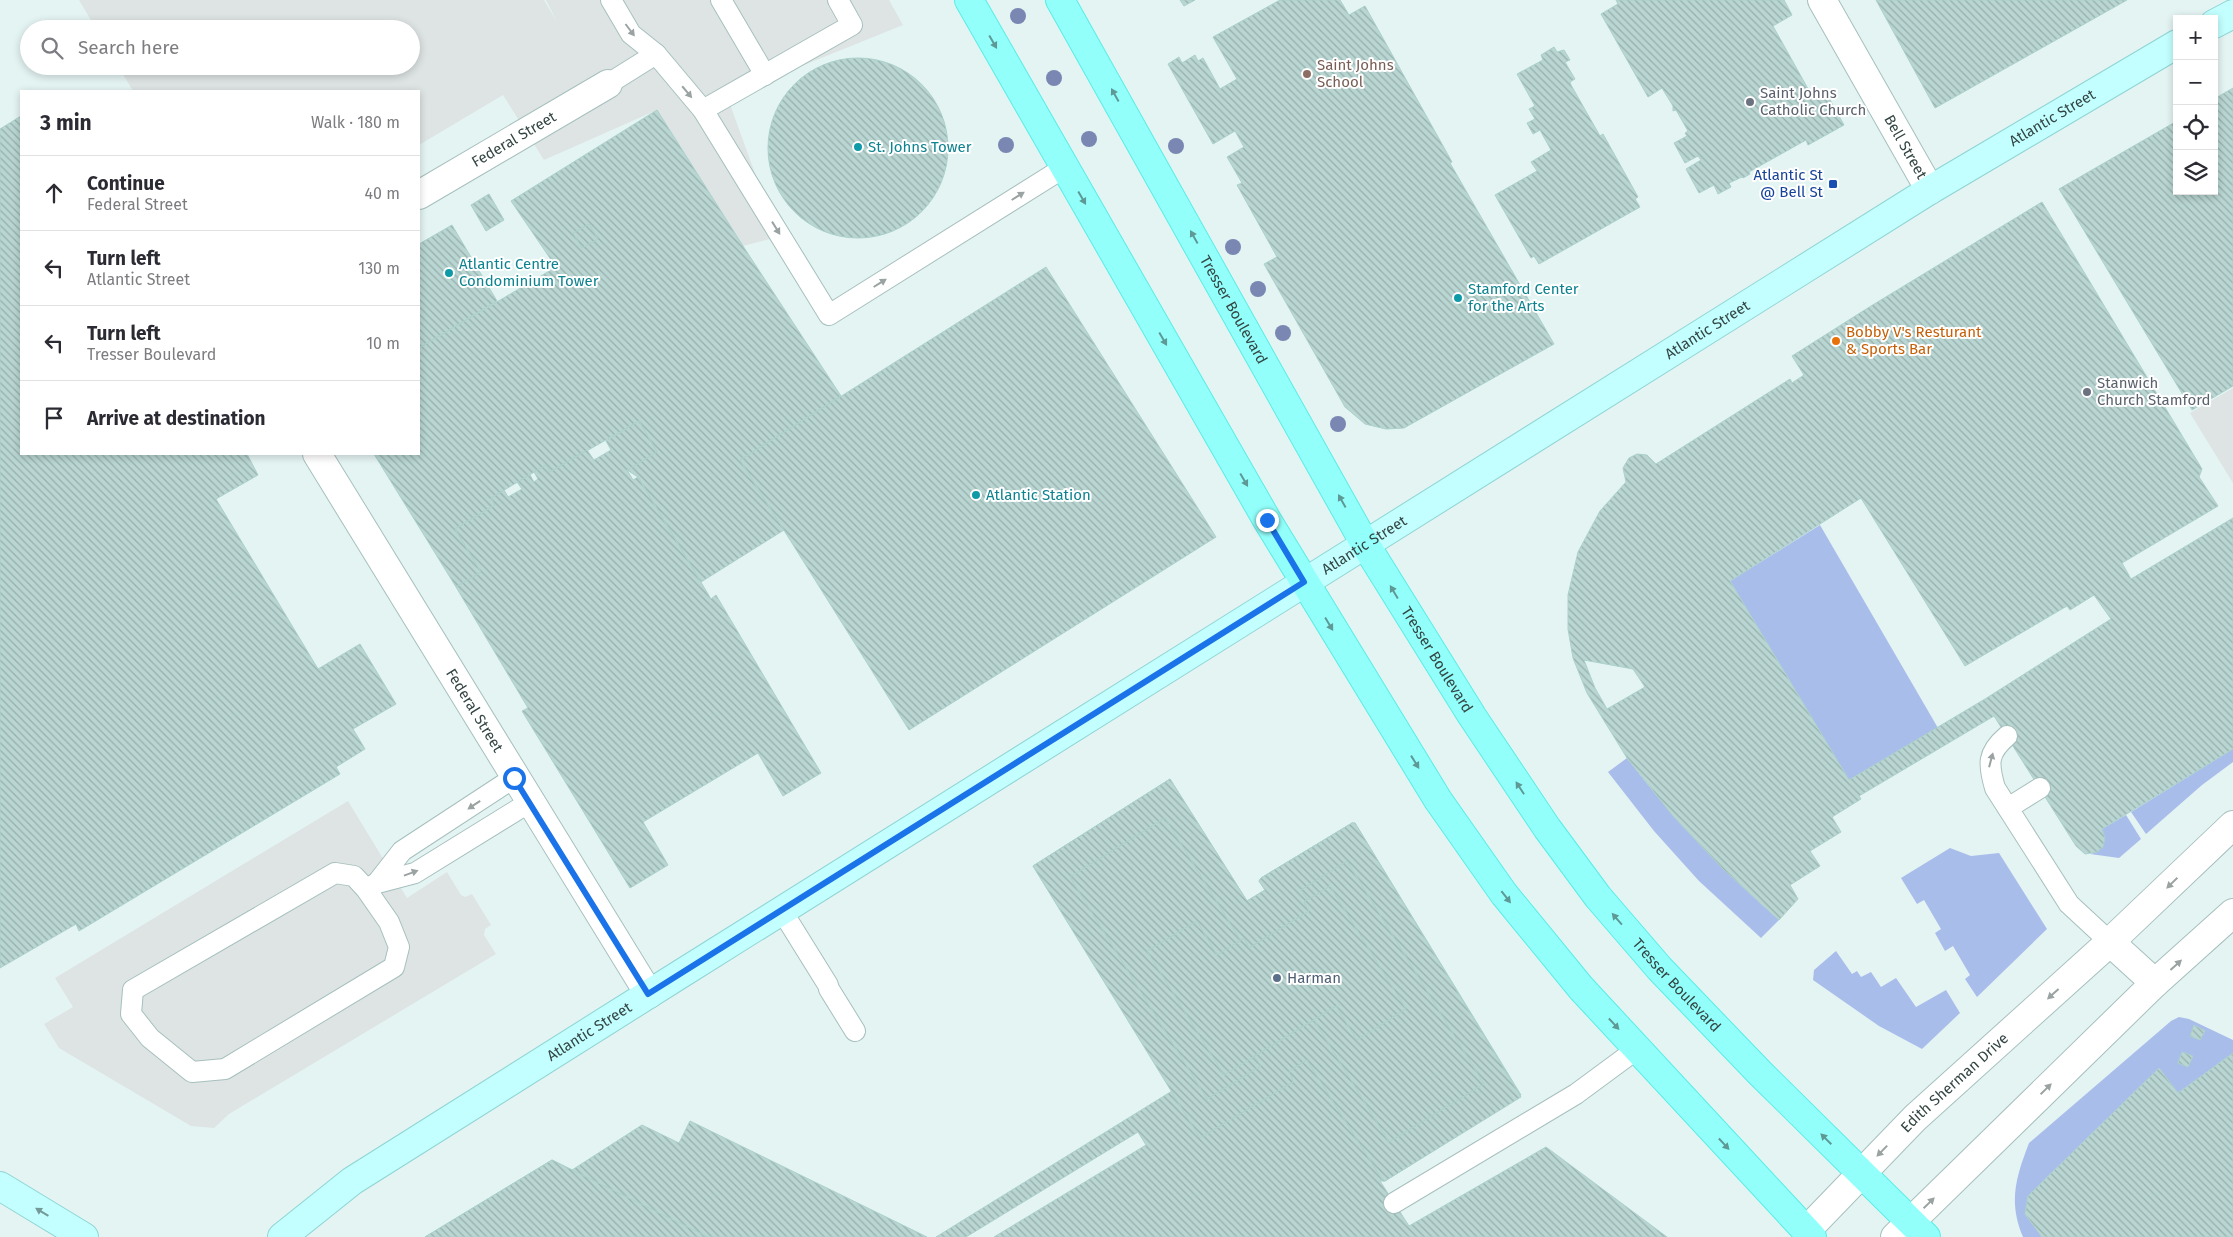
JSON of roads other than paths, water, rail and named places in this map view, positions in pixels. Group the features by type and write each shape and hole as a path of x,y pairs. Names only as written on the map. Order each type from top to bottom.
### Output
{"main road":[{"path":"968,0 1304,582 1438,800 1504,894 1581,988 1807,1235"},
{"name":"Tresser Boulevard","path":"1060,0 1365,544 1547,828 1598,897 1660,969 1860,1173 1910,1232"},
{"path":"2218,22 2233,14"},
{"name":"Atlantic Street","path":"282,1237 352,1181 648,994 1930,190 2173,46"},
{"path":"0,1186 84,1237"}],"street":[{"name":"Bell Street","path":"1822,0 1930,190"},
{"name":"Federal Street","path":"420,193 608,84"},
{"name":"Federal Street","path":"318,455 648,994"},
{"name":"Edith Sherman Drive","path":"1807,1235 1860,1173 1915,1118 2110,942 2233,825"},
{"path":"1910,1232 2155,983 2233,913"},
{"path":"2110,942 2155,983"}],"lane":[{"path":"610,0 631,34 656,54 703,110 829,315 1064,167"},
{"path":"722,0 764,75"},
{"path":"703,110 852,25 838,0"},
{"path":"608,84 656,54"},
{"path":"2007,736 1997,745 1991,756 1989,768 1995,788 2069,904 2110,942"},
{"path":"371,886 402,851 514,778"},
{"path":"2008,808 2040,788"},
{"path":"371,886 390,922 398,947 394,967 225,1069 192,1072 150,1038 131,1014 133,990 335,873 354,876 371,886 415,873 530,802"},
{"path":"2200,855 2233,837"},
{"path":"782,911 855,1031"},
{"path":"1394,1203 1576,1094 1637,1049"}],"place":[{"name":"Saint Johns School","path":"1307,74"},
{"name":"Saint Johns Catholic Church","path":"1750,102"},
{"name":"St. Johns Tower","path":"858,147"},
{"name":"Atlantic St @ Bell St","path":"1833,184"},
{"name":"Atlantic Centre Condominium Tower","path":"449,273"},
{"name":"Stamford Center for the Arts","path":"1458,298"},
{"name":"Bobby V's Resturant & Sports Bar","path":"1836,341"},
{"name":"Stanwich Church Stamford","path":"2087,392"},
{"name":"Atlantic Station","path":"976,495"},
{"name":"Harman","path":"1277,978"}]}
